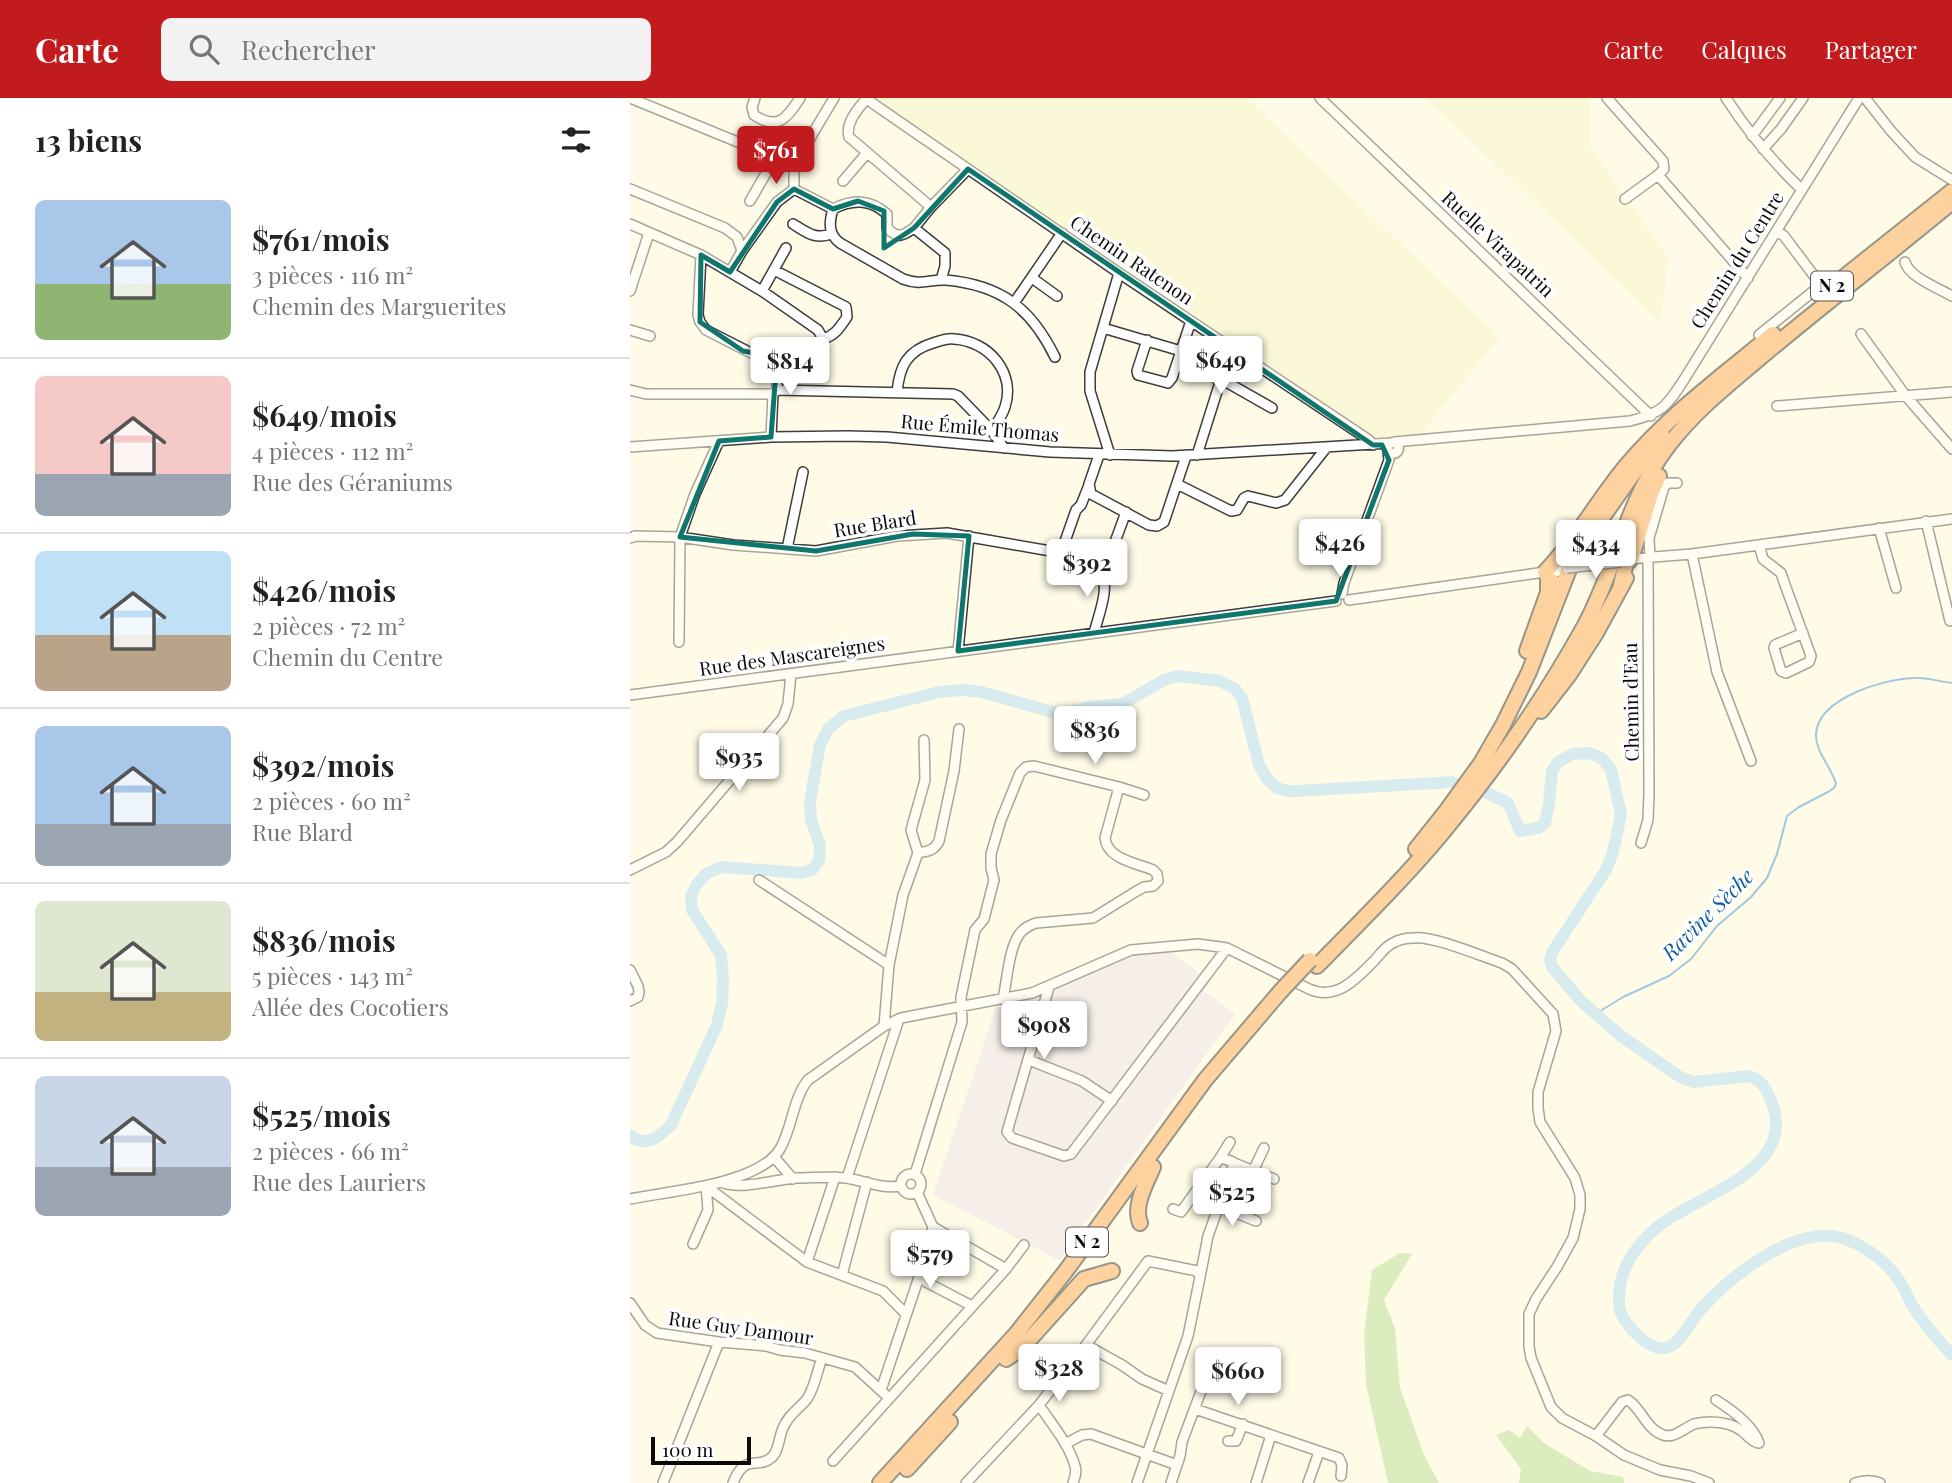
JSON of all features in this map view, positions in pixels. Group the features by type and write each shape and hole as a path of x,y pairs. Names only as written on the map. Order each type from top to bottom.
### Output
{"highway":[{"name":"N 2","path":"880,1483 1016,1334 1065,1272 1205,1080 1389,879 1447,810 1481,763 1512,709 1573,559 1640,464 1714,382 1952,191"},
{"name":"N 2","path":"1313,963 1379,902 1444,831 1511,743 1585,625 1611,570 1630,516 1660,456 1705,405 1788,333 1952,202"},
{"path":"1511,743 1527,729 1569,675 1596,633 1621,585 1625,567 1639,560 1637,543 1656,482 1672,456 1710,408 1754,363"},
{"path":"1447,810 1510,696 1554,578 1626,466 1662,427 1714,382"},
{"path":"1548,590 1549,583 1545,572 1563,564"},
{"name":"N 2","path":"894,1483 1006,1359 1078,1269 1284,994"},
{"path":"1140,1223 1140,1197 1153,1167"},
{"path":"1006,1359 1022,1348 1084,1279 1112,1271"}],"street":[{"path":"630,98 794,164"},
{"path":"755,98 752,107 754,115 763,121 776,122 788,116 800,98"},
{"path":"794,189 794,164 834,98"},
{"path":"866,98 848,126 847,134 931,207"},
{"name":"Chemin Ratenon","path":"866,98 1119,273 1369,440 1389,449"},
{"name":"Ruelle Virapatrin","path":"1320,98 1651,415"},
{"path":"1607,98 1663,161 1664,169 1625,199"},
{"path":"1726,98 1752,136 1801,189"},
{"path":"1752,136 1780,98"},
{"path":"1763,149 1803,98"},
{"name":"Chemin du Centre","path":"1389,449 1409,441 1630,421 1664,408 1859,98"},
{"path":"1865,98 1914,157 1952,180"},
{"path":"843,181 867,153"},
{"path":"750,201 776,156"},
{"path":"833,209 847,202 863,201 873,205 887,214 887,228 899,236 914,228 968,169"},
{"path":"1658,175 1748,278"},
{"path":"630,189 725,228 737,237 743,251"},
{"path":"794,189 833,209"},
{"path":"730,272 777,202 794,189"},
{"path":"833,209 831,234 840,243 903,279 921,283 941,280 976,284 1014,303 1032,319 1055,357"},
{"path":"630,224 701,256 762,292 818,330 823,340 820,350 814,354 777,357 753,354 702,327 698,315 701,256"},
{"path":"793,224 813,236 831,234"},
{"path":"914,228 945,253 941,280"},
{"path":"1759,335 1821,285 1784,236 1777,231"},
{"path":"630,291 649,233"},
{"path":"1014,303 1062,233"},
{"path":"762,292 786,248"},
{"path":"1905,262 1912,273 1952,296"},
{"path":"774,270 846,306 848,317 830,338 823,340"},
{"path":"1110,455 1089,382 1092,362 1119,273"},
{"path":"1032,278 1057,296"},
{"path":"1147,340 1138,375 1168,383 1177,365 1191,321"},
{"path":"1103,328 1181,351"},
{"path":"630,330 650,336"},
{"path":"1861,334 1905,395 1952,449"},
{"path":"897,392 905,362 913,353 925,345 953,338 972,342 987,350 1005,374 1006,404 992,431"},
{"path":"771,437 777,357"},
{"path":"1177,365 1221,379 1272,408"},
{"path":"1198,455 1221,379"},
{"path":"630,390 646,394 953,394 992,431 1004,448"},
{"path":"1777,406 1952,392"},
{"name":"Rue Émile Thomas","path":"630,447 771,437 887,437 1099,455 1186,456 1326,448 1389,449"},
{"path":"679,642 680,537 695,494 719,441"},
{"path":"1178,484 1231,511 1237,510 1248,496 1279,503 1285,500 1326,448"},
{"path":"1342,598 1389,449"},
{"name":"Rue Blard","path":"630,538 680,537 733,545 817,551 913,534 947,533 1059,550 1076,509 1081,505 1099,455"},
{"path":"1089,484 1093,496 1149,525 1161,525 1186,456"},
{"path":"787,549 803,472"},
{"name":"Chemin d'Eau","path":"1641,843 1648,820 1649,793 1639,560 1649,538 1664,487 1668,483 1677,483"},
{"path":"1108,561 1126,512"},
{"path":"1563,564 1692,554 1952,519"},
{"path":"1926,521 1950,621"},
{"path":"1879,528 1896,588"},
{"path":"958,651 969,536"},
{"path":"1759,545 1763,559 1781,573 1803,633 1811,659 1786,673 1780,671 1774,645 1803,633"},
{"path":"1692,554 1717,672 1751,761"},
{"path":"1079,565 1098,570 1105,580 1094,633"},
{"name":"Rue des Mascareignes","path":"630,695 1545,572"},
{"path":"630,870 666,852 677,842 783,718 788,704 791,674"},
{"path":"918,853 931,850 939,841 954,771 959,729"},
{"path":"884,1026 889,965 903,895 918,853 911,830 924,787 924,740"},
{"path":"915,1174 962,1022 961,996 975,930 984,919 994,880 990,862 1001,820 1020,773 1026,767 1037,767 1144,795"},
{"path":"1003,999 1014,946 1021,931 1035,923 1093,918 1158,881 1153,870 1113,854 1108,849 1105,838 1119,787"},
{"path":"759,880 889,965"},
{"path":"630,1199 721,1182 746,1173 774,1157 790,1128 808,1080 884,1026 899,1019 1032,993 1131,950 1198,944 1227,948 1318,993 1327,994 1349,984 1394,942 1427,938 1502,963 1512,969 1553,1014 1556,1031 1538,1092 1538,1108 1541,1122 1575,1178 1580,1195 1580,1209 1573,1238 1529,1314 1531,1358 1551,1407 1562,1418 1624,1455 1660,1470 1691,1476 1709,1483"},
{"path":"1049,987 1007,1128 1008,1136 1012,1139 1068,1156 1227,948"},
{"path":"630,970 639,992 638,997 630,1001"},
{"path":"847,1178 899,1019"},
{"path":"1029,1060 1082,1081 1112,1101"},
{"path":"1172,1209 1181,1212 1230,1142"},
{"path":"1253,1171 1264,1148"},
{"path":"774,1157 793,1179"},
{"path":"1220,1158 1274,1179"},
{"path":"1137,1483 1188,1336 1208,1236 1234,1163"},
{"path":"911,1173 921,1181 920,1189 916,1192 906,1193 900,1186 904,1176 911,1173"},
{"path":"721,1182 733,1185 835,1177 867,1182 883,1188 900,1186"},
{"path":"807,1262 835,1177"},
{"path":"842,1275 867,1182"},
{"path":"706,1186 807,1262 883,1291 906,1314"},
{"path":"692,1244 708,1210 706,1186"},
{"path":"916,1192 933,1227 1006,1269"},
{"path":"1219,1206 1256,1221"},
{"path":"881,1390 933,1227"},
{"path":"833,1461 1006,1269 1024,1245"},
{"path":"966,1483 1039,1405 1148,1261 1197,1271 1200,1277"},
{"path":"920,1274 926,1282 972,1306"},
{"name":"Rue Guy Damour","path":"630,1303 645,1325 657,1334 766,1346 855,1367 889,1398"},
{"path":"663,1483 719,1342"},
{"path":"1086,1345 1142,1379 1169,1391"},
{"path":"733,1483 746,1465 773,1457 790,1415 808,1396 822,1358"},
{"path":"1171,1483 1182,1442 1206,1378"},
{"path":"1595,1436 1622,1402 1628,1400 1638,1408 1645,1421 1663,1435 1671,1436 1700,1423 1723,1423 1741,1430 1755,1443 1759,1443 1741,1419 1716,1400"},
{"path":"1039,1405 1065,1444 1076,1469 1073,1483"},
{"path":"1195,1409 1340,1460 1341,1476"},
{"path":"1228,1441 1236,1441 1243,1424"},
{"path":"1065,1444 1082,1435 1091,1434 1178,1465"},
{"path":"1256,1483 1271,1435"},
{"path":"1308,1483 1319,1452"},
{"path":"1855,1483 1880,1483"}],"highlighted area":[{"path":"968,169 1373,445 1382,445 1389,460 1336,601 958,651 969,536 913,534 816,551 680,537 719,441 771,437 777,357 743,351 700,322 701,255 730,272 777,202 794,189 833,209 858,201 884,211 884,248 914,228"}],"shaded area":[{"path":"874,98 1246,98 1500,337 1403,456"},
{"path":"1426,98 1590,98 1590,146 1669,259 1660,322"},
{"path":"1170,951 1210,981 1204,991 1235,1014 1059,1260 933,1195 996,1007 1032,998 1128,956"}],"green space":[{"path":"1400,1253 1412,1254 1384,1300 1395,1328 1400,1388 1424,1455 1439,1483 1388,1483 1366,1384 1364,1334 1372,1270"},
{"path":"1527,1426 1544,1443 1590,1471 1623,1477 1624,1483 1519,1483 1521,1469 1496,1435 1509,1430 1520,1438"}],"waterway":[{"path":"630,1135 641,1141 652,1140 671,1125 717,1025 722,1003 721,955 692,910 691,896 697,884 707,873 722,867 802,873 812,870 819,860 820,845 811,820 810,801 820,745 829,728 844,716 939,692 964,690 981,692 1060,714 1089,707 1122,704 1166,679 1178,676 1220,681 1234,688 1242,698 1259,765 1267,779 1277,788 1297,791 1453,782"},
{"name":"Ravine Sèche","path":"1597,1013 1623,997 1669,976 1691,959 1717,926 1751,897 1767,878 1777,854 1787,816 1828,792 1836,784 1816,741 1820,721 1829,710 1857,692 1891,681 1919,678 1952,683"},
{"path":"1487,793 1508,803 1520,831 1538,828 1545,823 1552,771 1558,762 1573,754 1588,753 1602,758 1611,770 1621,814 1613,852 1606,870 1553,951 1550,960 1552,967 1582,1002 1621,1036 1680,1077 1693,1082 1749,1076 1764,1086 1772,1103 1776,1125 1772,1144 1761,1160 1726,1187 1660,1225 1634,1252 1620,1287 1620,1309 1627,1324 1648,1343 1656,1347 1671,1346 1680,1339 1713,1296 1746,1269 1784,1246 1824,1236 1850,1241 1882,1261 1900,1282 1921,1318 1952,1355"}]}
